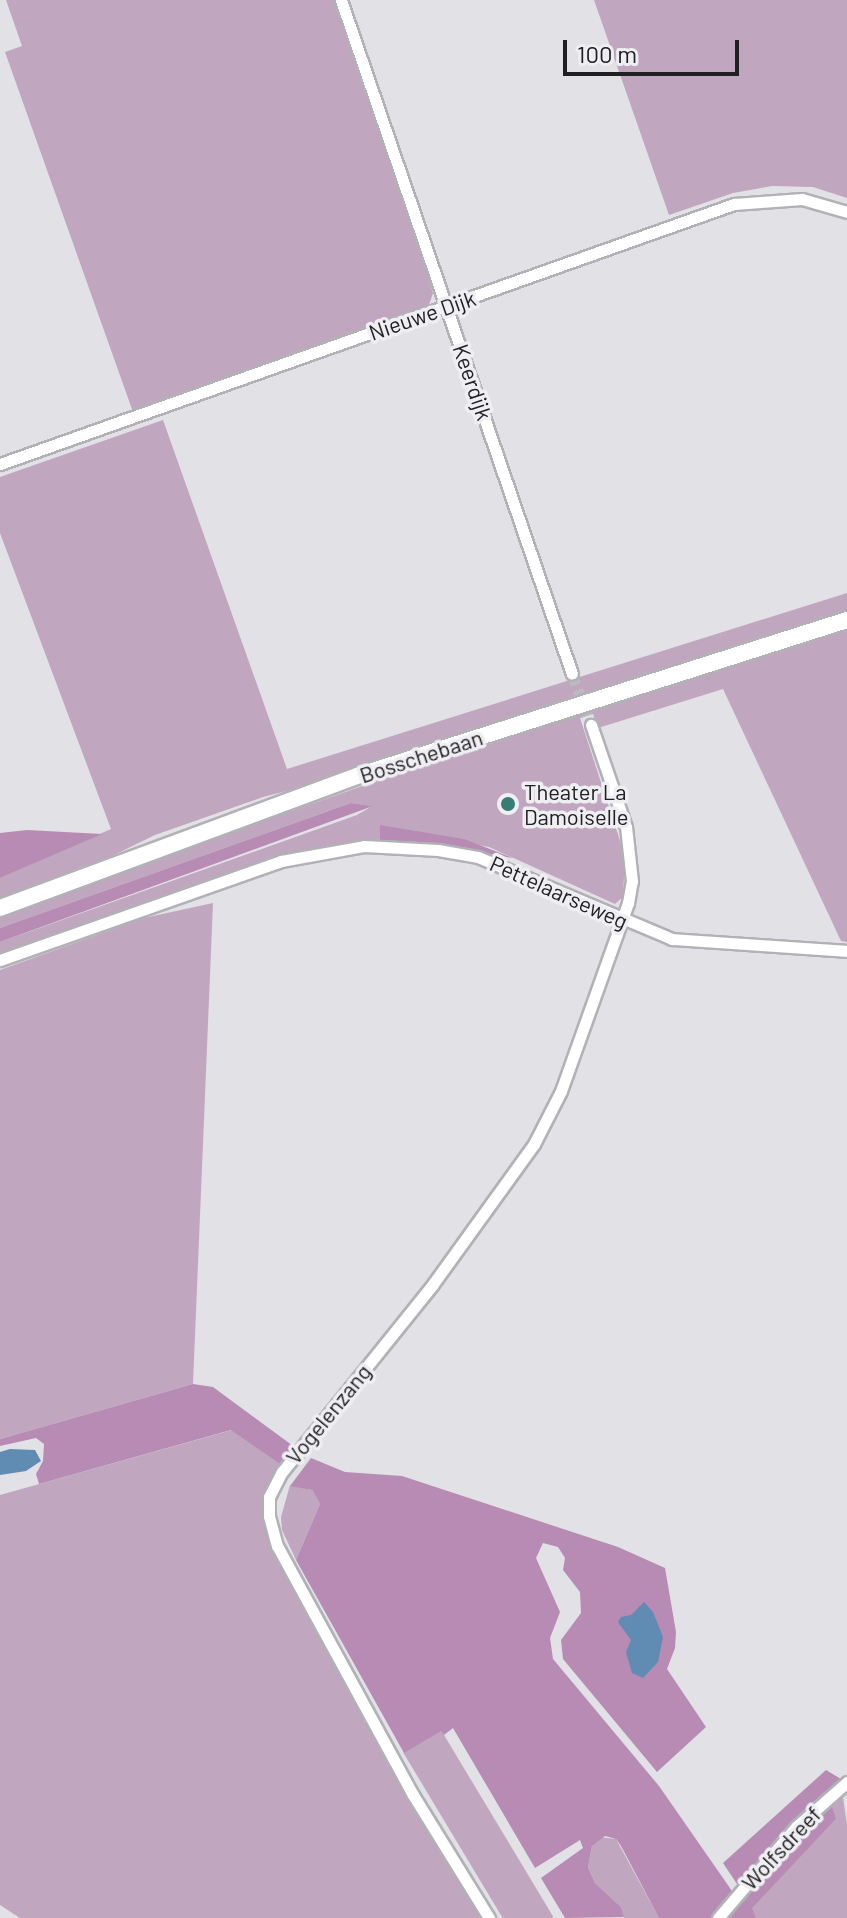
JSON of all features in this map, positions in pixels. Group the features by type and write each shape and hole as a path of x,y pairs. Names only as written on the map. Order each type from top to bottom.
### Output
{"main road":[{"name":"Bosschebaan","path":"0,908 363,774 847,620"}],"street":[{"name":"Keerdijk","path":"341,0 572,674"},
{"name":"Nieuwe Dijk","path":"0,464 734,204 802,199 847,212"},
{"path":"591,725 626,827 631,855 632,881 621,920"},
{"name":"Pettelaarseweg","path":"0,960 256,869 321,852 364,846 438,850 478,857 621,920 660,935 697,944 847,951"},
{"name":"Vogelenzang","path":"489,1918 413,1795 277,1546 269,1516 269,1497 282,1472 433,1284 534,1144 561,1091 621,920"},
{"name":"Wolfsdreef","path":"718,1918 796,1827 847,1782"}],"shaded area":[{"path":"6,0 334,0 417,240 433,293 429,305 133,412 5,52 22,46"},
{"path":"594,0 847,0 847,198 813,187 772,186 733,193 669,215"},
{"path":"163,420 287,769 847,593 847,613 341,777 263,797 155,835 114,855 0,898 0,878 111,829 0,533 0,477"},
{"path":"847,630 847,942 841,941 723,689 598,728 593,714 580,718 625,856 623,897 615,904 489,847 380,826 380,843 248,868 0,955 0,942 357,815 372,806 351,803 0,928 0,914 555,718"},
{"path":"351,803 373,806 0,942 0,928"},
{"path":"380,825 464,839 513,858 436,845 380,843"},
{"path":"27,830 102,834 0,878 0,833"},
{"path":"213,903 193,1384 0,1439 0,970 144,918"},
{"path":"193,1384 213,1387 300,1451 287,1469 231,1430 39,1484 36,1474 43,1461 44,1444 36,1438 0,1446 0,1439"},
{"path":"232,1430 287,1469 271,1497 276,1549 393,1771 483,1918 20,1918 0,1905 0,1495"},
{"path":"311,1458 345,1472 402,1476 618,1547 665,1568 676,1632 675,1648 667,1669 706,1727 657,1772 563,1659 561,1640 581,1613 580,1592 563,1570 565,1558 558,1547 543,1543 536,1558 560,1612 550,1638 553,1659 659,1786 732,1891 713,1918 659,1918 621,1846 616,1839 605,1836 592,1846 588,1867 595,1883 621,1907 624,1917 565,1918 541,1878 583,1848 580,1840 535,1868 453,1728 444,1735 441,1731 404,1753 296,1560 320,1504 312,1490 290,1486"},
{"path":"290,1485 312,1490 320,1504 296,1560 282,1530 281,1517"},
{"path":"441,1730 553,1917 503,1918 403,1753"},
{"path":"826,1770 841,1779 780,1838 742,1886 737,1884 723,1863"},
{"path":"847,1789 843,1797 847,1825 847,1918 756,1918 751,1908 835,1820 832,1806 828,1807"},
{"path":"832,1806 836,1819 752,1908 756,1918 729,1918 793,1839"},
{"path":"599,1837 616,1839 659,1918 624,1918 621,1907 595,1883 588,1867 592,1846"}],"water":[{"path":"10,1449 35,1450 41,1461 26,1471 0,1475 0,1452"},
{"path":"644,1602 653,1612 663,1637 658,1662 643,1678 632,1673 626,1652 631,1640 618,1622"}],"tunnel":[{"path":"572,674 591,725"}],"place":[{"name":"Theater La Damoiselle","path":"508,804"}]}
